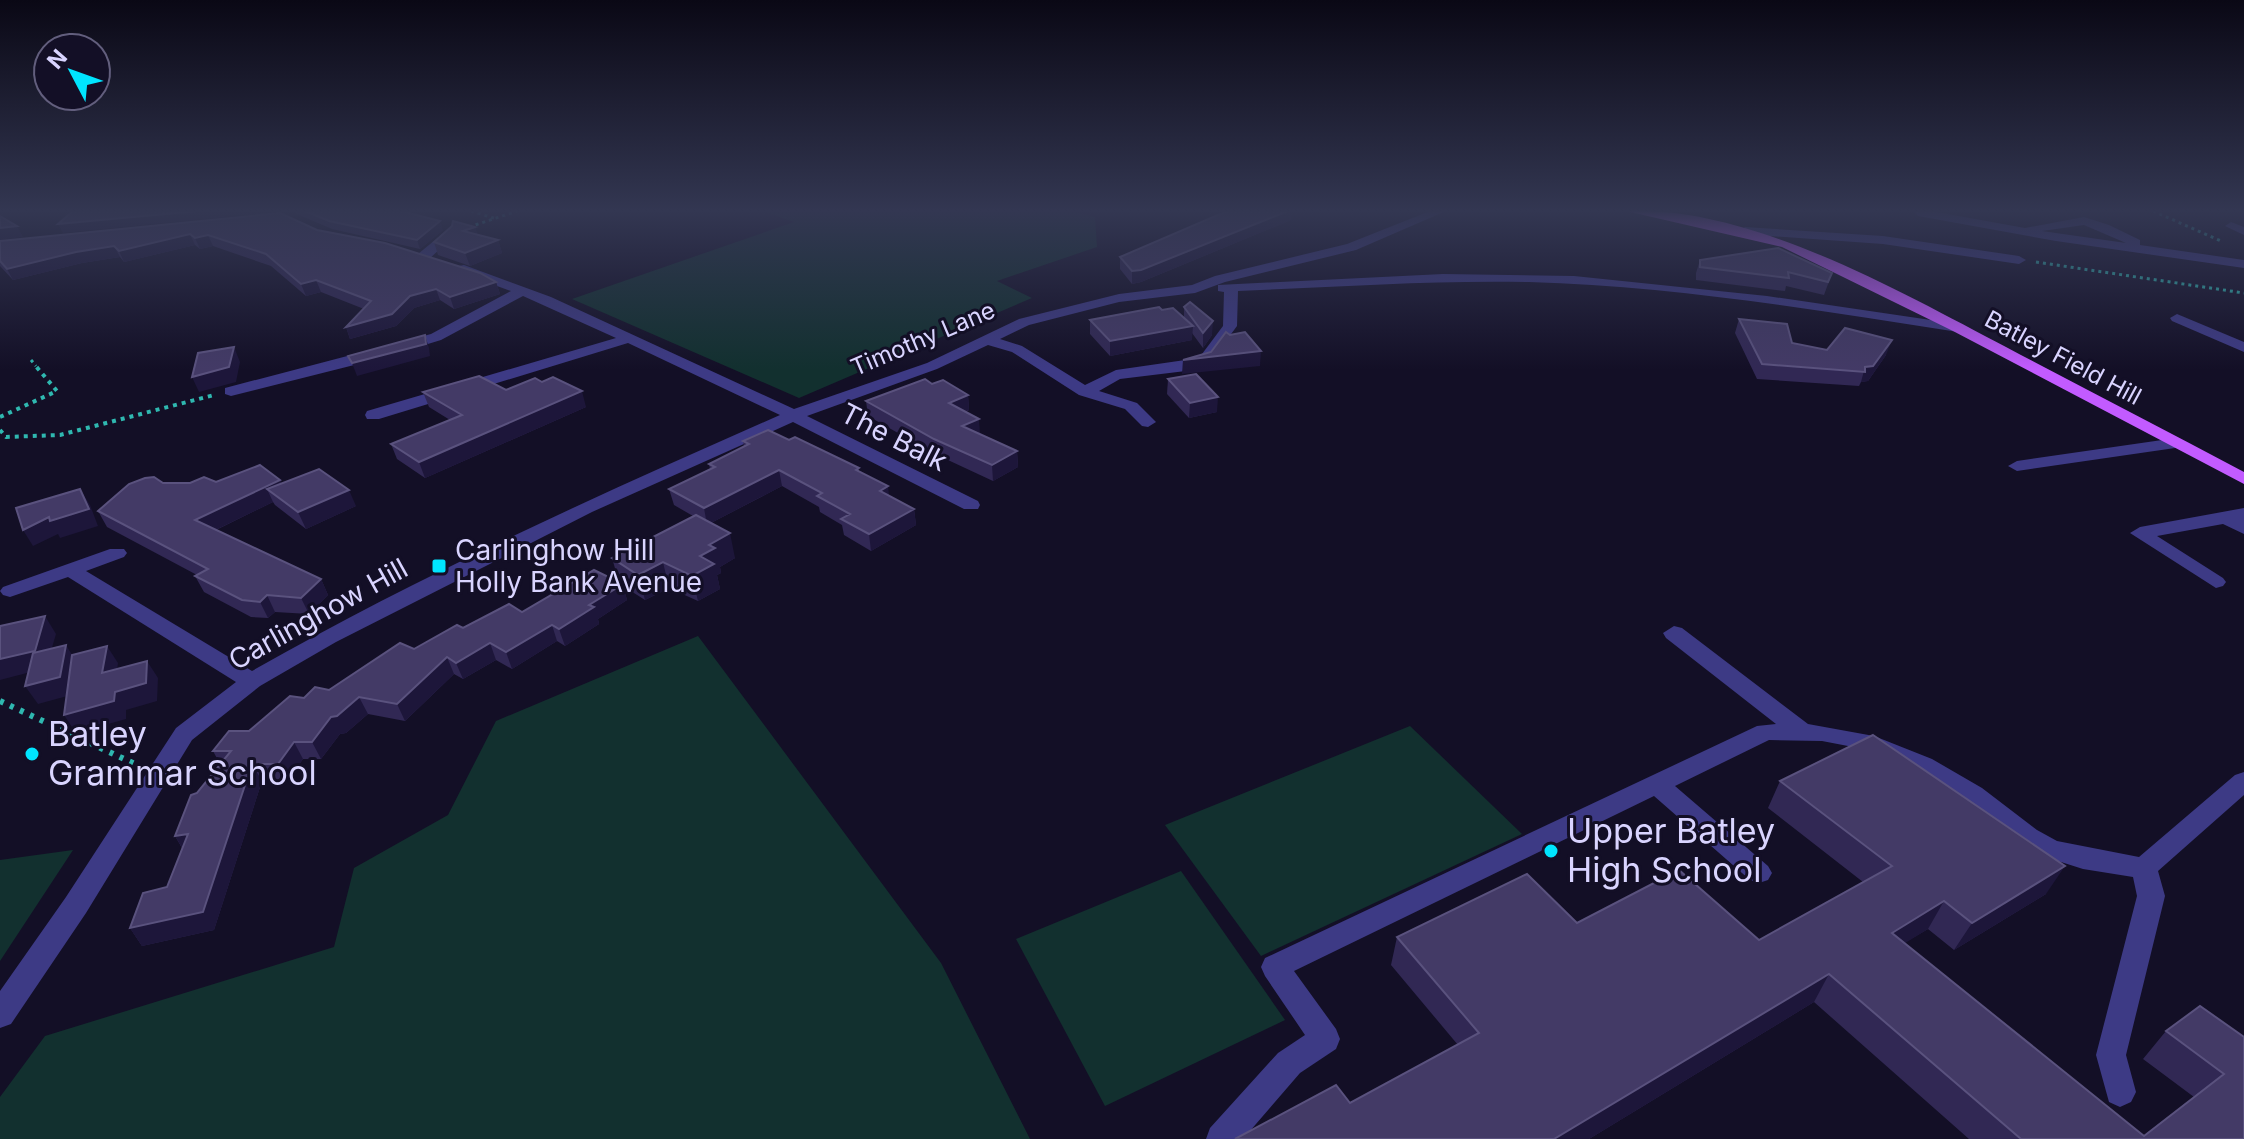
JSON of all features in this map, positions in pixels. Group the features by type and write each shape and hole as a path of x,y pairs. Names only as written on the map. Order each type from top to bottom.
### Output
{"main road":[{"name":"Batley Field Hill","path":"1828,264 1958,328 2244,479"}],"street":[{"name":"The Balk","path":"445,264 522,291 794,415 971,505"},
{"name":"Timothy Lane","path":"794,415 932,366 1024,322 1073,307 1119,298 1195,289 1220,279 1281,264"},
{"path":"1195,289 1459,278 1573,280 1816,306 1958,328"},
{"path":"1085,392 1116,375 1204,361 1230,326 1231,288"},
{"path":"231,391 436,337 522,291"},
{"path":"2177,318 2244,347"},
{"path":"373,415 627,339"},
{"path":"987,340 1017,349 1085,392 1131,406 1148,422"},
{"name":"Carlinghow Hill","path":"0,1015 76,905 184,734 252,681 328,637 585,508 794,415"},
{"path":"2017,466 2176,443"},
{"path":"2216,582 2140,533 2235,516 2244,528"},
{"path":"10,591 117,553"},
{"path":"70,570 252,681"},
{"path":"1674,633 1800,730"},
{"path":"1222,1139 1289,1063 1325,1039 1275,967 1765,732 1800,730 1858,738 1907,756 1972,794 2046,848 2100,863 2144,868 2244,781"},
{"path":"1658,785 1759,873"},
{"path":"2120,1092 2111,1055 2151,896 2144,868"}],"path":[{"path":"2047,264 2244,293"},
{"path":"0,417 57,391 31,360"},
{"path":"0,430 6,437 60,435 231,391"},
{"path":"0,701 159,774"}],"green space":[{"path":"672,264 1047,264 997,281 1032,298 799,398 572,299"},
{"path":"698,636 941,963 1030,1139 0,1139 0,1097 45,1036 334,947 354,868 448,815 496,721"},
{"path":"1410,726 1522,834 1261,956 1165,825"},
{"path":"73,850 0,961 0,860"},
{"path":"1181,871 1285,1020 1105,1106 1016,939"}],"building":[{"path":"3,264 27,264 7,269"},
{"path":"278,264 452,264 496,282 450,297 436,289 410,296 392,314 346,327 371,301 316,280 301,284"},
{"path":"1126,264 1156,264 1141,270 1132,271"},
{"path":"1700,264 1813,264 1832,273 1828,282 1788,272 1789,278 1700,267"},
{"path":"1190,302 1213,321 1203,333 1184,307"},
{"path":"1159,307 1162,310 1173,308 1193,326 1110,341 1090,320"},
{"path":"1739,319 1787,324 1792,343 1827,350 1845,328 1892,340 1873,366 1865,367 1865,372 1762,364"},
{"path":"1226,332 1230,335 1245,332 1261,351 1183,360 1211,352"},
{"path":"425,335 426,344 352,363 348,356"},
{"path":"234,347 229,367 192,377 198,353"},
{"path":"1196,374 1218,397 1190,403 1168,379"},
{"path":"479,376 506,390 535,378 542,382 553,377 582,391 419,462 391,444 462,415 423,392"},
{"path":"925,379 932,384 943,380 968,395 949,403 979,419 962,426 1017,451 992,465 934,439 866,401"},
{"path":"768,430 789,440 795,437 859,468 856,470 888,486 880,491 914,509 869,534 841,519 850,514 817,496 822,493 779,470 704,508 669,489 715,467 709,464 749,444 743,441"},
{"path":"260,465 280,480 195,520 321,579 301,598 267,595 260,602 242,600 195,576 208,569 98,511 129,484 145,478 154,477 163,483 190,483 204,477 216,482"},
{"path":"319,469 349,490 298,512 267,489"},
{"path":"80,489 89,509 50,521 49,517 23,530 16,508"},
{"path":"696,515 730,533 709,545 715,548 700,556 714,564 692,576 663,562 638,575 612,558"},
{"path":"594,570 623,584 559,629 552,625 506,652 490,643 456,663 447,657 397,704 359,697 337,716 331,717 312,742 294,742 278,764 252,764 203,912 130,928 143,893 167,887 188,834 175,836 191,795 197,793 231,751 213,751 229,731 249,731 290,696 304,698 315,687 329,690 400,643 414,649 457,625 463,628 509,604 522,612"},
{"path":"45,616 35,651 0,659 0,626"},
{"path":"66,645 60,677 25,686 33,653"},
{"path":"107,646 102,673 147,661 146,683 115,692 114,701 64,715 72,655"},
{"path":"1873,735 2065,866 1972,923 1944,901 1892,933 2144,1136 2224,1074 2166,1031 2200,1006 2244,1037 2244,1139 2021,1139 1829,974 1554,1139 1235,1139 1336,1085 1350,1103 1479,1033 1397,937 1527,874 1577,923 1679,870 1759,940 1892,866 1780,781"}],"place":[{"name":"Carlinghow Hill Holly Bank Avenue","path":"439,566"},
{"name":"Batley Grammar School","path":"32,754"},
{"name":"Upper Batley High School","path":"1551,851"}]}
